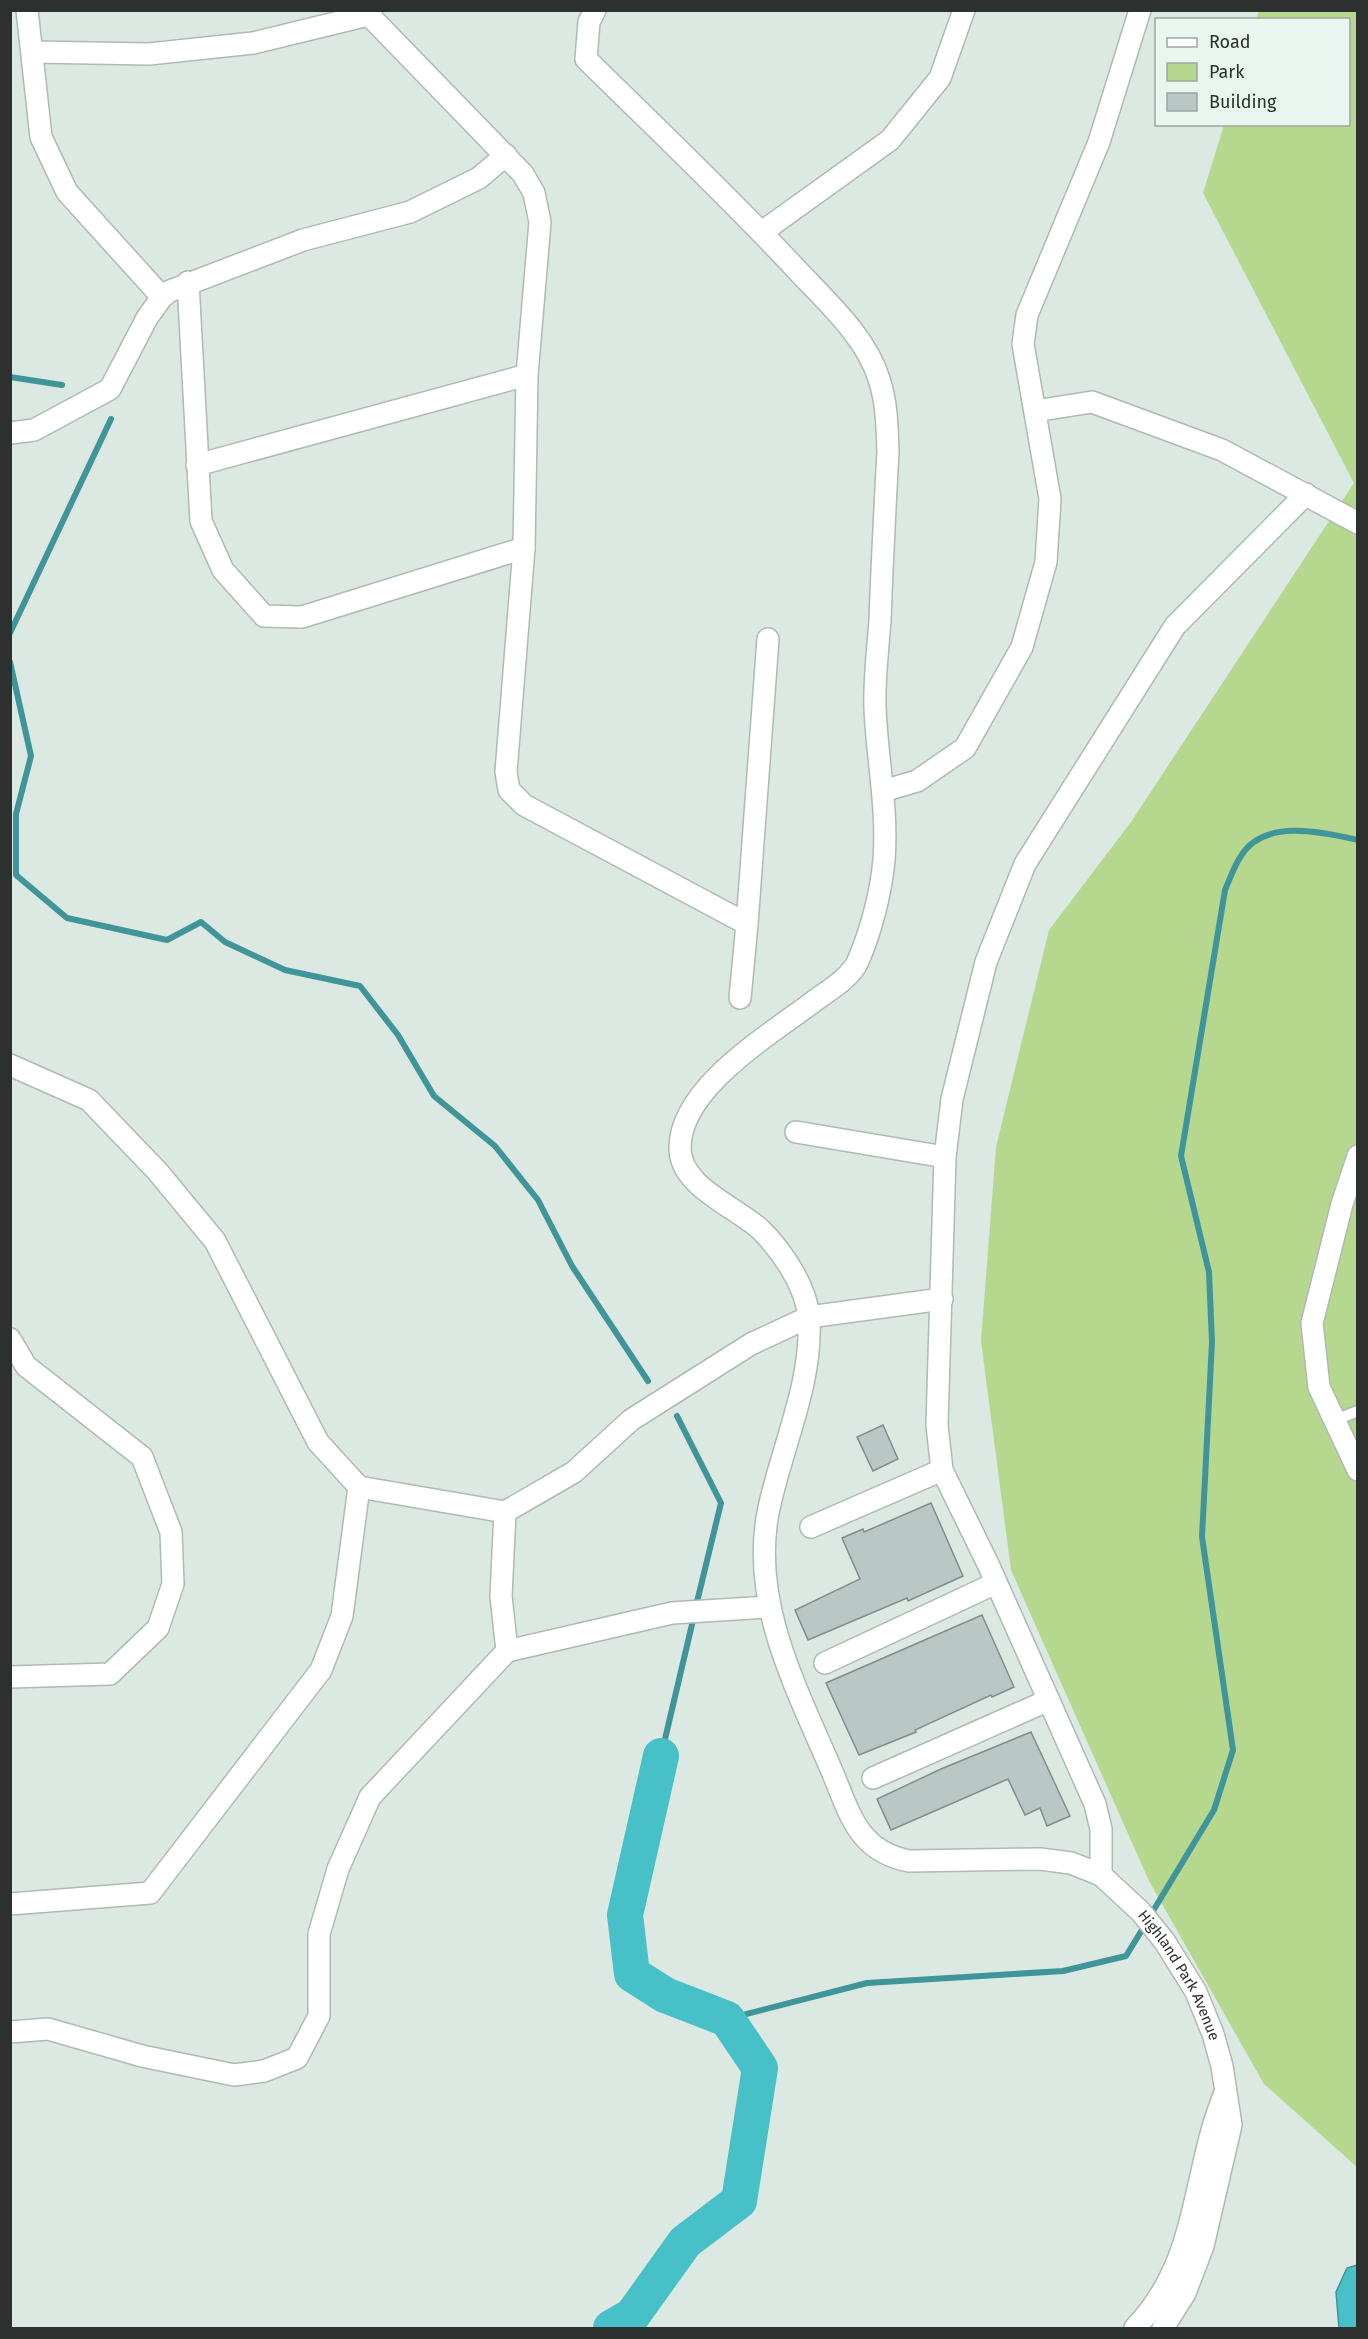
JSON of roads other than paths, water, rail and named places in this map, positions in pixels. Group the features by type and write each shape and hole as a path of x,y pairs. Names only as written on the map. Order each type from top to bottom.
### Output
{"street":[{"path":"27,10 41,137 67,192 162,297"},
{"path":"595,10 590,22 586,59 762,232 830,305 856,337 879,379 887,416 888,451 875,706 883,791 884,861 869,928 856,966 708,1085 688,1115 679,1151 687,1170 708,1193 761,1230 782,1255 801,1288 810,1317 808,1352 801,1387 768,1512 765,1560 769,1607 782,1651 844,1800 860,1832 872,1848 889,1857 909,1861 1040,1860 1071,1863 1101,1875 1101,1829 1095,1804 996,1583 942,1470 937,1425 945,1157 952,1098 986,962 1025,864 1175,626 1306,494"},
{"path":"762,232 890,140 940,78 964,10"},
{"path":"883,791 917,781 965,748 1022,647 1046,562 1050,499 1023,344 1027,315 1099,142 1140,10"},
{"path":"33,52 149,54 253,43 366,13 506,155 534,193 540,222 527,375 524,548 506,772 509,790 524,805 747,924"},
{"path":"10,433 34,430 110,389 147,318 162,297 188,282 303,240 410,213 479,178 506,155"},
{"path":"188,282 201,521 223,570 264,616 303,617 524,548"},
{"path":"197,465 527,375"},
{"path":"1035,411 1092,402 1222,450 1358,523"},
{"path":"740,998 768,639"},
{"path":"10,1065 89,1100 158,1172 215,1241 318,1442 358,1487 505,1512 574,1472 631,1420 751,1344 810,1317 942,1299"},
{"path":"796,1132 945,1157"},
{"path":"1358,1156 1342,1204 1312,1323 1319,1387 1358,1470"},
{"path":"10,1339 26,1365 142,1458 171,1532 173,1584 158,1628 110,1674 10,1677"},
{"path":"811,1527 942,1470"},
{"path":"10,1904 150,1893 321,1670 342,1616 358,1487"},
{"path":"505,1512 501,1596 507,1651"},
{"path":"825,1663 996,1583"},
{"path":"10,2032 48,2029 142,2056 234,2075 264,2071 297,2058 319,2016 319,1934 338,1869 370,1797 507,1651 672,1613 769,1607"},
{"path":"873,1778 1048,1700"},
{"name":"Highland Park Avenue","path":"1101,1875 1141,1912 1165,1942 1196,1992 1214,2034 1232,2126 1203,2246 1185,2293 1163,2328"},
{"name":"Highland Park Avenue","path":"1134,2328 1148,2315 1167,2286 1186,2240 1203,2176 1213,2123 1225,2093"}],"lane":[{"path":"1335,1420 1358,1411"}],"water":[{"path":"1357,2265 1357,2328 1339,2328 1336,2292 1347,2268"}],"waterway":[{"path":"10,377 62,385"},
{"path":"10,633 111,419"},
{"path":"10,662 31,756 16,814 16,875 67,918 167,940 201,922 225,942 285,970 360,986 398,1035 434,1096 495,1146 538,1200 572,1266 648,1381"},
{"path":"1150,1916 1214,1810 1233,1750 1202,1537 1212,1342 1209,1272 1181,1156 1225,890 1241,856 1251,844 1264,836 1295,831 1358,840"},
{"path":"677,1416 721,1503 696,1606"},
{"path":"661,1756 694,1616"},
{"path":"611,2328 632,2316 685,2242 739,2201 760,2068 727,2019 665,1995 632,1974 625,1915 661,1756"},
{"path":"727,2019 867,1983 1063,1971 1126,1956 1145,1925"}]}
